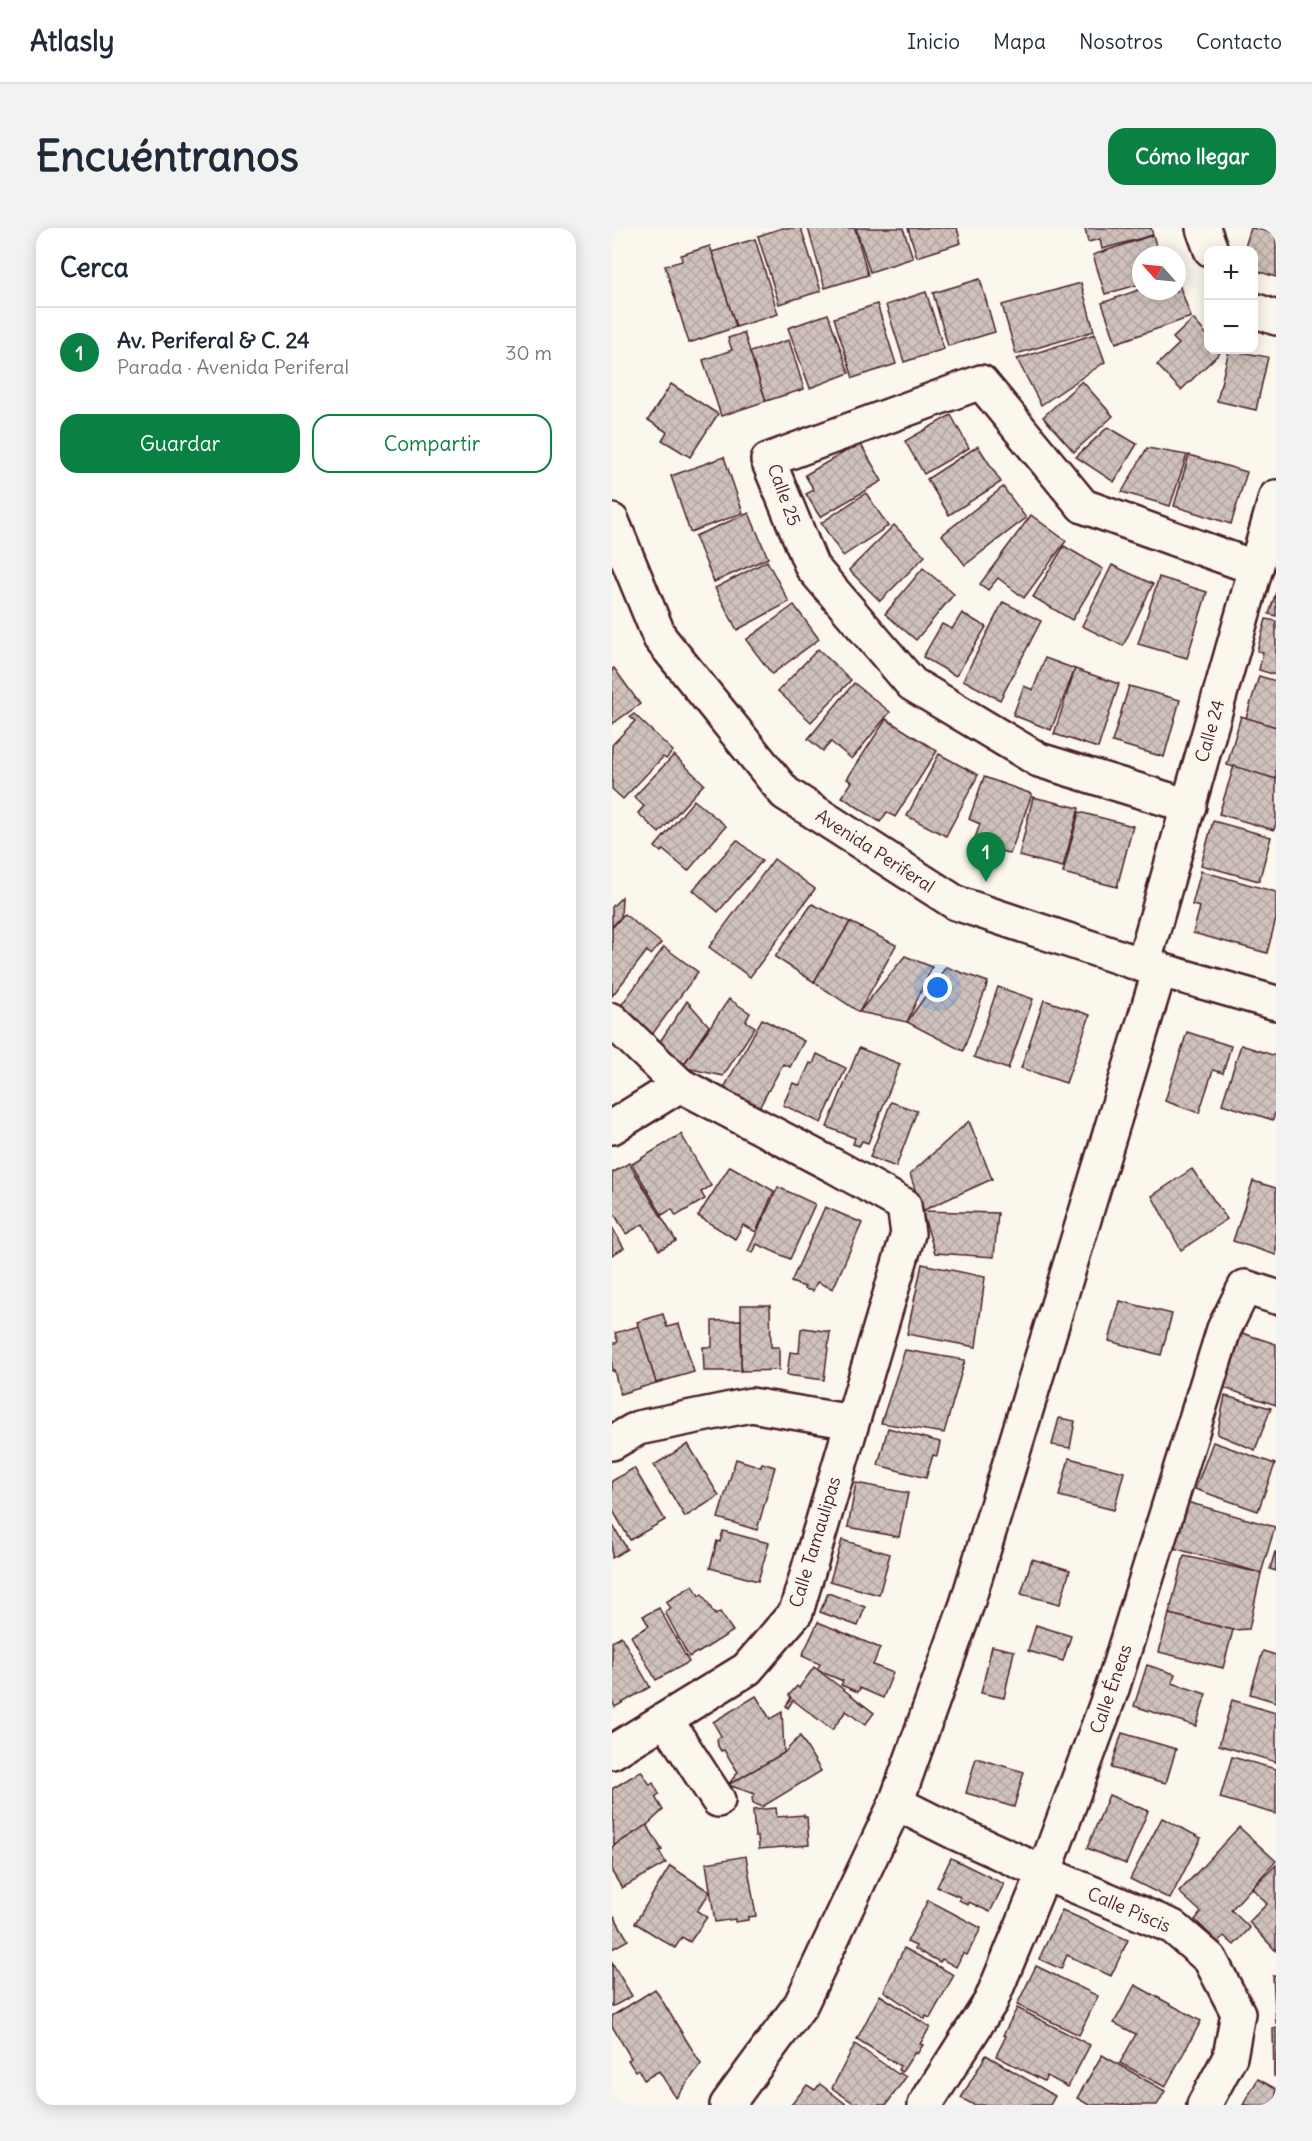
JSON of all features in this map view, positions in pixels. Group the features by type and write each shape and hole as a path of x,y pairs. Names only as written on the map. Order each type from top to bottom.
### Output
{"street":[{"path":"1203,228 1210,246"},
{"path":"1258,311 1276,318"},
{"name":"Calle 25","path":"1189,806 1039,760 912,684 812,567 768,460 981,382 1083,506 1256,568"},
{"name":"Calle 24","path":"727,2105 801,2004 896,1803 967,1604 1151,967 1189,806 1276,497"},
{"name":"Avenida Periferal","path":"612,521 660,638 785,793 956,903 1151,967 1276,1003"},
{"path":"612,1020 680,1085 612,1127"},
{"name":"Calle Tamaulipas","path":"612,1752 747,1669 796,1612 908,1234 904,1205 680,1085"},
{"name":"Calle Éneas","path":"925,2105 990,2001 1044,1873 1113,1689 1224,1329 1245,1287 1276,1297"},
{"path":"612,1443 638,1428 751,1405 852,1422"},
{"path":"666,1720 718,1800"},
{"name":"Calle Piscis","path":"896,1803 1044,1873 1173,1927 1210,1959 1238,2013 1230,2057 1204,2105"}],"building":[{"path":"782,228 801,228 821,291 779,304 758,236"},
{"path":"808,228 855,228 868,275 825,288"},
{"path":"856,228 903,228 913,258 870,272"},
{"path":"908,228 957,228 961,243 917,257"},
{"path":"1085,228 1151,228 1153,235 1102,249 1100,239 1088,242"},
{"path":"1251,228 1276,233 1276,277 1258,271 1258,246 1245,246"},
{"path":"1153,235 1156,246 1132,246 1132,286 1105,294 1093,255"},
{"path":"755,239 778,314 736,327 712,252"},
{"path":"710,246 736,327 689,343 665,266 682,261 681,255"},
{"path":"980,279 995,332 948,346 933,293"},
{"path":"1081,283 1094,331 1016,354 1002,305"},
{"path":"926,292 944,349 904,362 886,305"},
{"path":"1132,292 1132,300 1185,300 1191,317 1116,343 1102,303"},
{"path":"877,304 896,364 853,378 834,318"},
{"path":"828,314 849,373 810,388 788,328"},
{"path":"1193,319 1204,331 1204,354 1219,354 1181,390 1157,365 1179,344 1173,338"},
{"path":"744,333 766,401 721,416 703,360 732,350 728,338"},
{"path":"1095,334 1105,362 1041,405 1017,359"},
{"path":"789,340 804,389 766,401 750,352"},
{"path":"1228,354 1268,357 1256,410 1217,401"},
{"path":"1082,381 1113,416 1074,452 1043,417"},
{"path":"671,384 718,414 690,457 662,440 667,432 648,420"},
{"path":"951,415 969,448 924,474 905,441"},
{"path":"1108,427 1137,444 1114,482 1076,457"},
{"path":"860,443 882,481 820,517 806,494 814,490 805,475"},
{"path":"978,446 1001,482 949,515 927,479"},
{"path":"1147,448 1187,455 1170,506 1122,492"},
{"path":"1189,455 1247,472 1231,524 1174,506"},
{"path":"724,457 743,513 690,532 671,476"},
{"path":"1003,487 1026,518 965,565 942,535"},
{"path":"866,493 888,526 843,556 821,523"},
{"path":"749,513 768,558 714,582 695,536"},
{"path":"1031,515 1066,541 1024,598 998,578 988,590 980,584"},
{"path":"894,525 925,556 880,601 849,570"},
{"path":"1064,546 1103,569 1072,620 1033,597"},
{"path":"767,561 789,602 737,630 715,588"},
{"path":"1112,565 1153,584 1123,646 1082,626"},
{"path":"923,568 954,594 916,640 885,614"},
{"path":"1159,577 1207,592 1187,658 1138,644"},
{"path":"1276,592 1276,616 1269,614"},
{"path":"1003,602 1041,621 1000,700 963,680"},
{"path":"794,605 819,639 772,674 746,640"},
{"path":"962,613 986,627 956,676 923,657 942,624 952,629"},
{"path":"1266,619 1276,621 1276,675 1259,670 1263,652 1257,651"},
{"path":"818,649 851,680 811,722 778,691"},
{"path":"1045,658 1075,669 1051,730 1013,715 1024,686 1033,690"},
{"path":"614,668 640,704 612,724 612,669"},
{"path":"1075,669 1119,684 1098,748 1054,734"},
{"path":"1259,676 1276,681 1276,727 1246,718"},
{"path":"854,683 890,712 852,759 831,742 823,751 808,739"},
{"path":"1129,686 1180,700 1164,757 1112,742"},
{"path":"634,714 673,751 666,759 663,757 623,799 612,789 612,745 635,721 630,717"},
{"path":"1241,716 1276,727 1276,779 1227,765"},
{"path":"886,719 937,751 895,817 887,812 880,822 842,797 852,782 847,779"},
{"path":"939,754 978,775 946,836 907,816"},
{"path":"674,755 704,784 659,833 638,813 644,806 634,797"},
{"path":"1234,766 1276,779 1274,830 1219,814"},
{"path":"984,777 1032,794 1010,854 974,841 980,824 969,819"},
{"path":"1033,797 1079,808 1063,867 1019,856"},
{"path":"694,800 726,826 688,871 663,850 661,852 655,847"},
{"path":"1079,812 1133,826 1117,887 1063,873"},
{"path":"1213,821 1271,837 1259,881 1201,865"},
{"path":"737,840 762,861 718,912 693,890"},
{"path":"774,859 815,889 750,977 709,947"},
{"path":"1201,871 1276,892 1276,919 1267,953 1193,933 1200,907 1192,905"},
{"path":"622,897 621,917 612,927 612,907"},
{"path":"812,904 850,922 814,982 775,957"},
{"path":"624,914 661,943 651,955 647,951 612,996 612,928"},
{"path":"850,922 896,945 859,1012 814,982"},
{"path":"664,947 698,972 651,1036 617,1011"},
{"path":"905,956 932,967 907,1022 859,1012"},
{"path":"946,967 988,982 963,1051 907,1022"},
{"path":"998,987 1033,999 1008,1069 974,1057"},
{"path":"729,999 750,1013 746,1021 755,1027 723,1076 682,1067"},
{"path":"1044,1000 1090,1015 1066,1083 1021,1068"},
{"path":"687,1001 709,1026 682,1067 659,1043"},
{"path":"762,1019 804,1041 790,1067 783,1064 754,1117 719,1097"},
{"path":"1187,1032 1231,1046 1223,1073 1213,1070 1199,1113 1165,1101"},
{"path":"1241,1045 1276,1056 1276,1110 1273,1120 1222,1104"},
{"path":"859,1048 900,1064 868,1143 862,1141 859,1146 853,1144 855,1138 827,1127"},
{"path":"817,1054 846,1068 821,1123 783,1105 793,1083 800,1085 810,1063 813,1064"},
{"path":"891,1102 917,1111 896,1167 870,1157"},
{"path":"969,1121 992,1179 922,1211 910,1174"},
{"path":"681,1134 711,1186 701,1192 705,1199 676,1216 672,1209 662,1215 632,1164"},
{"path":"629,1163 676,1241 659,1250 643,1224 626,1234 612,1210 612,1173"},
{"path":"730,1166 774,1191 756,1232 743,1225 735,1239 698,1216"},
{"path":"1192,1169 1227,1219 1181,1250 1152,1196"},
{"path":"1253,1181 1276,1188 1276,1255 1233,1241"},
{"path":"778,1187 815,1204 790,1259 757,1244 753,1253 748,1251"},
{"path":"825,1207 862,1223 833,1289 817,1282 813,1291 791,1282"},
{"path":"922,1211 998,1213 994,1257 935,1253"},
{"path":"612,1227 624,1248 612,1255"},
{"path":"922,1264 985,1277 976,1347 907,1334"},
{"path":"1120,1301 1172,1314 1161,1355 1109,1341"},
{"path":"741,1305 770,1305 771,1347 779,1347 779,1370 741,1371"},
{"path":"663,1314 667,1327 679,1324 694,1372 656,1383 637,1322"},
{"path":"741,1320 741,1371 704,1371 703,1347 712,1347 712,1321"},
{"path":"639,1326 656,1383 620,1394 614,1370 612,1371 612,1344 618,1342 615,1333"},
{"path":"801,1329 830,1332 824,1380 787,1375 790,1352 799,1353"},
{"path":"1242,1333 1276,1344 1276,1405 1224,1388"},
{"path":"905,1350 965,1360 944,1433 881,1423"},
{"path":"1225,1396 1271,1408 1255,1450 1217,1434"},
{"path":"1059,1418 1075,1421 1070,1448 1052,1445"},
{"path":"888,1428 940,1442 937,1456 933,1455 926,1478 878,1465"},
{"path":"1213,1442 1275,1464 1258,1511 1195,1489"},
{"path":"688,1444 719,1496 685,1517 654,1465"},
{"path":"1069,1458 1124,1472 1114,1510 1059,1496"},
{"path":"736,1459 761,1467 762,1463 775,1467 757,1530 718,1518"},
{"path":"634,1468 665,1520 630,1540 612,1509 612,1481"},
{"path":"856,1483 908,1493 899,1537 848,1527"},
{"path":"1187,1502 1275,1527 1261,1573 1174,1548"},
{"path":"612,1524 627,1549 612,1558"},
{"path":"723,1531 769,1543 758,1581 710,1568 717,1541 720,1542"},
{"path":"842,1540 890,1554 879,1595 830,1581"},
{"path":"1276,1552 1276,1571 1270,1569"},
{"path":"1184,1556 1261,1573 1249,1629 1233,1630 1169,1614"},
{"path":"1032,1559 1070,1570 1060,1604 1021,1594"},
{"path":"693,1585 699,1596 702,1594 715,1615 720,1612 733,1631 689,1657 665,1612 671,1608 666,1602"},
{"path":"828,1593 865,1607 858,1626 820,1612"},
{"path":"659,1608 689,1662 656,1680 631,1636 649,1626 643,1616"},
{"path":"1169,1614 1233,1630 1223,1668 1159,1652"},
{"path":"818,1622 880,1648 873,1665 893,1673 883,1698 860,1688 858,1692 841,1685 843,1681 817,1670 820,1664 802,1656"},
{"path":"1036,1625 1071,1636 1063,1661 1028,1651"},
{"path":"621,1636 650,1687 615,1707 612,1701 612,1642"},
{"path":"992,1646 1014,1651 1004,1698 981,1693"},
{"path":"1263,1651 1276,1655 1276,1702 1250,1694"},
{"path":"1147,1665 1175,1674 1172,1683 1206,1694 1196,1726 1134,1706"},
{"path":"814,1667 874,1713 865,1725 846,1711 832,1730 793,1700 788,1708 786,1706 791,1698 789,1695 797,1686 799,1688"},
{"path":"756,1696 770,1719 782,1712 784,1753 728,1785 738,1772 724,1750 721,1751 718,1746 717,1739 721,1736 713,1722"},
{"path":"1232,1700 1276,1713 1276,1762 1219,1745"},
{"path":"1122,1733 1176,1749 1166,1783 1111,1768"},
{"path":"800,1736 821,1771 762,1807 753,1803 752,1798 755,1794 728,1785 784,1753"},
{"path":"1232,1757 1276,1769 1276,1814 1220,1798"},
{"path":"976,1758 1024,1772 1014,1807 966,1793"},
{"path":"641,1771 650,1785 653,1783 659,1794 655,1797 663,1810 647,1825 614,1846 612,1789"},
{"path":"1109,1795 1148,1811 1126,1864 1087,1848"},
{"path":"776,1808 777,1817 804,1815 807,1817 809,1845 759,1849 758,1837 755,1837 753,1810"},
{"path":"1162,1818 1201,1838 1170,1899 1130,1879"},
{"path":"647,1825 662,1850 659,1851 666,1863 622,1888 612,1872 612,1847"},
{"path":"1239,1827 1276,1861 1231,1910 1250,1928 1234,1945 1224,1936 1218,1942 1195,1920 1201,1912 1179,1892"},
{"path":"746,1856 756,1916 735,1922 735,1919 715,1922 706,1863"},
{"path":"951,1858 1004,1884 990,1912 969,1902 968,1905 959,1900 960,1897 937,1887"},
{"path":"1276,1865 1276,1951 1249,1922 1267,1904 1252,1888"},
{"path":"670,1866 710,1892 697,1911 707,1917 690,1942 682,1937 675,1948 635,1923"},
{"path":"928,1900 981,1928 967,1955 963,1953 956,1967 942,1959 940,1962 915,1949 916,1946 907,1942"},
{"path":"1062,1910 1128,1940 1111,1976 1067,1955 1061,1969 1039,1959"},
{"path":"614,1916 628,1940 612,1949 612,1917"},
{"path":"904,1948 954,1975 930,2018 926,2016 925,2019 884,1991"},
{"path":"612,1963 632,1996 612,2007"},
{"path":"1036,1966 1098,1996 1079,2035 1017,2005"},
{"path":"1273,1976 1276,1976 1276,2024"},
{"path":"1135,1985 1201,2021 1165,2087 1120,2063 1136,2034 1114,2023"},
{"path":"655,1989 701,2064 676,2098 659,2071 644,2080 638,2069 635,2071 628,2060 631,2058 612,2026 612,2016"},
{"path":"880,1995 930,2027 920,2044 923,2045 917,2054 915,2052 902,2072 898,2070 900,2066 857,2039"},
{"path":"1017,2008 1090,2045 1068,2087 1047,2076 1044,2081 996,2056 1006,2036 1003,2035"},
{"path":"1273,2028 1276,2028 1276,2076 1274,2076"},
{"path":"855,2044 898,2074 906,2077 886,2105 861,2105 857,2102 855,2104 832,2088"},
{"path":"986,2055 1055,2096 1050,2105 974,2105 961,2098"},
{"path":"1102,2055 1165,2091 1157,2105 1089,2105 1077,2098"},
{"path":"1258,2079 1276,2089 1276,2105 1243,2105"},
{"path":"820,2084 847,2105 791,2105 807,2085 815,2090"}],"place":[{"name":"Av. Periferal & C. 24","path":"986,882"}]}
